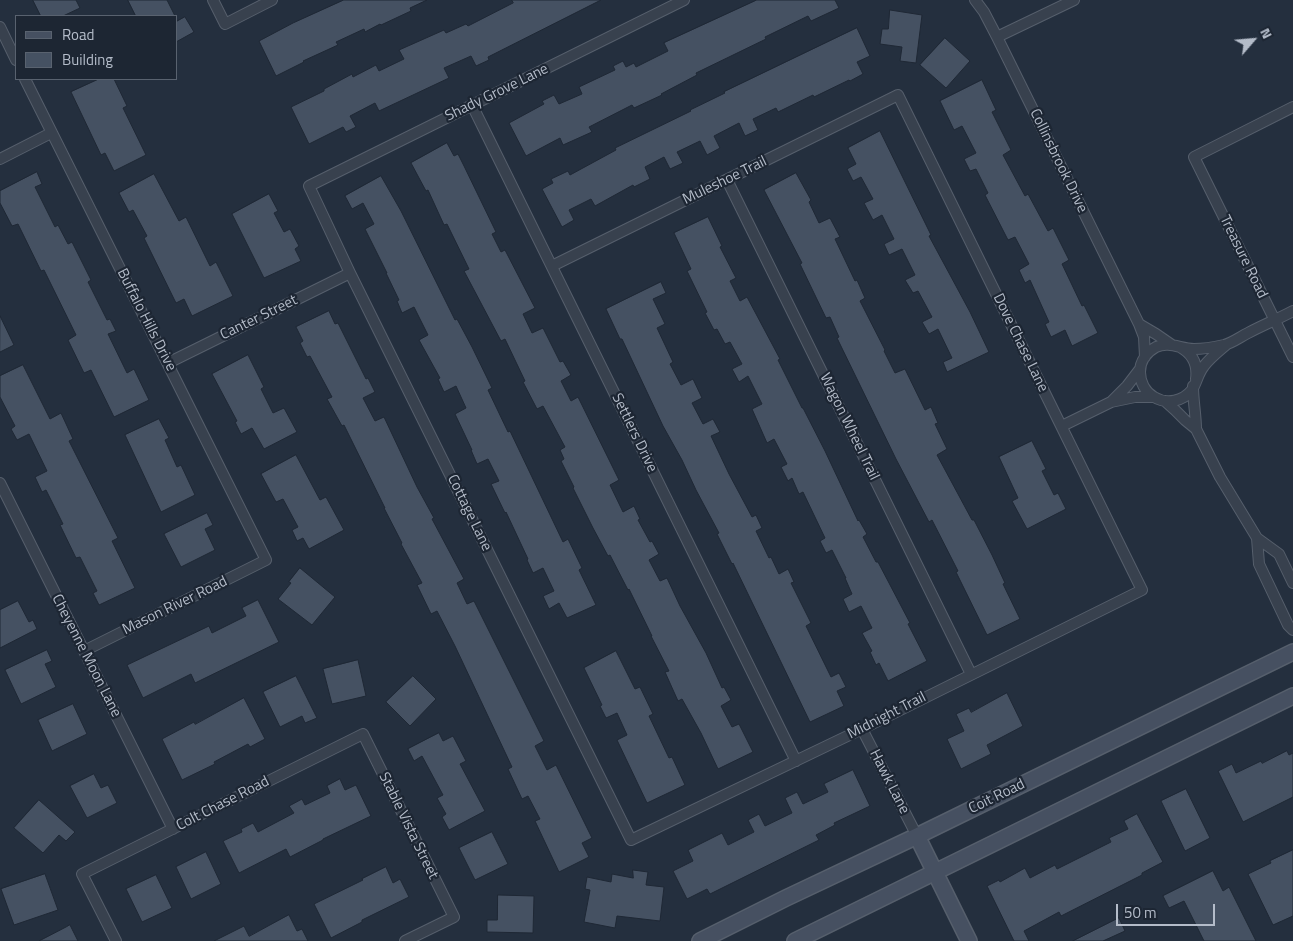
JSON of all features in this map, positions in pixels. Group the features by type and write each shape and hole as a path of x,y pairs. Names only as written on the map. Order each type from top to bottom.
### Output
{"main road":[{"name":"Coit Road","path":"700,941 1293,652"},
{"path":"795,941 1293,696"},
{"path":"917,836 969,941"}],"street":[{"path":"213,0 225,24 272,0"},
{"name":"Shady Grove Lane","path":"309,186 684,0"},
{"name":"Collinsbrook Drive","path":"976,0 997,37 1139,324 1144,337 1140,379 1142,384 1147,392 1176,410 1196,429 1220,477 1257,538 1279,554 1293,583"},
{"path":"997,37 1074,0"},
{"path":"0,27 15,58"},
{"name":"Buffalo Hills Drive","path":"26,80 266,560"},
{"name":"Muleshoe Trail","path":"552,266 898,95"},
{"name":"Dove Chase Lane","path":"898,95 1142,590"},
{"name":"Settlers Drive","path":"472,105 796,761"},
{"name":"Treasure Road","path":"1293,107 1194,156 1293,357"},
{"path":"0,159 52,133"},
{"name":"Wagon Wheel Trail","path":"727,180 971,674"},
{"name":"Cottage Lane","path":"309,186 350,273 631,840"},
{"name":"Canter Street","path":"168,363 350,273"},
{"path":"1062,426 1111,402 1135,397 1170,402 1179,399 1187,394 1203,367 1226,345 1293,311"},
{"name":"Collinsbrook Drive","path":"1139,324 1188,353 1195,362 1197,373 1193,399 1196,429"},
{"path":"1111,402 1127,386 1156,348 1165,345 1197,349 1226,345"},
{"name":"Cheyenne Moon Lane","path":"0,483 173,829"},
{"name":"Collinsbrook Drive","path":"1257,538 1258,564 1288,625 1293,630"},
{"name":"Mason River Road","path":"84,651 266,560"},
{"name":"Midnight Trail","path":"631,840 862,729 1142,590"},
{"name":"Hawk Lane","path":"862,729 917,836"},
{"name":"Colt Chase Road","path":"116,941 82,874 363,734"},
{"name":"Stable Vista Street","path":"363,734 454,917 405,941"}],"building":[{"path":"33,0 76,0 80,8 65,15 40,15"},
{"path":"128,0 167,0 174,15 136,15"},
{"path":"344,0 427,0 410,8 411,11 381,25 365,32 364,29 336,42 338,45 276,76 259,41"},
{"path":"512,0 601,0 488,57 489,60 476,66 471,56 444,68 449,78 379,111 375,103 350,116 356,127 346,132 343,127 309,144 291,107 324,91 324,89 352,74 353,77 376,65 379,71 404,59 399,50 444,30 446,33 466,24 468,26 513,3"},
{"path":"757,0 835,0 839,8 811,21 808,16 765,37 766,39 696,73 697,75 662,95 634,108 632,105 589,127 592,132 563,145 560,138 526,156 509,123 544,104 542,101 554,95 559,104 582,94 579,87 615,70 613,66 623,61 626,67 634,63 636,67 668,51 664,43"},
{"path":"890,10 922,15 916,63 900,61 902,47 880,44 882,29 888,29"},
{"path":"185,17 194,32 178,41 178,21"},
{"path":"857,28 870,56 857,62 863,74 778,112 776,108 753,119 758,130 745,136 739,123 714,136 720,148 707,155 700,141 677,152 683,163 670,169 664,157 645,167 650,179 634,187 633,185 595,206 591,199 569,210 574,220 562,227 542,189 553,183 551,179 568,171 570,175 616,150 615,148 691,111 724,92"},
{"path":"945,38 970,61 946,88 920,65"},
{"path":"97,80 114,80 127,106 123,108 146,155 114,171 105,153 101,155 71,92"},
{"path":"982,80 996,110 992,112 1011,150 1003,155 1025,196 1028,194 1048,231 1053,228 1069,260 1062,264 1082,306 1084,305 1098,333 1072,346 1065,330 1051,337 1045,324 1049,322 1030,280 1025,283 1019,270 1029,264 1015,237 1008,240 985,195 988,193 976,169 970,171 964,159 976,153 962,126 954,130 940,101"},
{"path":"880,131 931,235 929,236 970,312 989,352 947,372 943,362 952,358 938,329 929,334 922,322 932,317 918,291 913,293 905,280 915,275 902,249 889,255 884,244 894,239 882,215 873,220 864,203 873,199 861,177 853,181 847,169 856,164 848,148"},
{"path":"447,143 454,156 458,154 496,232 492,234 501,252 505,250 535,308 523,314 532,333 543,328 560,362 563,361 571,375 561,381 571,401 578,397 619,480 610,485 623,512 634,506 640,519 638,520 659,554 649,560 660,581 667,578 722,688 724,687 731,700 721,706 732,727 739,724 753,752 718,769 682,699 678,701 665,672 669,671 629,589 610,555 608,556 573,488 561,461 564,459 560,450 565,447 543,406 537,409 523,382 525,381 505,339 501,341 464,271 469,269 447,224 444,225 428,190 426,191 411,163"},
{"path":"37,172 42,184 35,187 55,227 58,225 68,244 72,242 91,280 88,282 107,320 110,319 116,331 108,334 127,373 134,369 149,400 114,417 91,370 84,373 68,340 76,335 44,270 41,271 18,224 12,226 0,203 0,191"},
{"path":"796,173 811,200 809,202 819,223 830,218 840,237 835,239 865,298 860,301 895,373 905,369 925,410 931,407 938,423 935,424 947,449 937,455 992,555 1005,583 1003,584 1020,619 987,635 956,572 958,571 932,520 929,522 896,459 837,338 839,337 830,317 826,318 800,264 802,263 764,190"},
{"path":"154,174 179,221 186,217 210,266 216,262 233,296 192,316 184,299 176,303 144,238 147,236 133,210 129,212 119,193"},
{"path":"381,176 401,211 455,320 457,319 472,347 492,388 488,390 508,432 510,431 563,542 568,539 582,568 579,570 596,605 567,618 559,603 549,609 543,596 554,591 543,568 533,573 506,512 491,484 499,481 488,459 477,464 455,414 466,408 456,386 444,392 438,379 440,378 419,340 428,335 414,307 402,313 397,301 399,300 365,229 374,224 363,203 352,209 345,196"},
{"path":"269,194 278,211 274,213 284,232 290,229 299,246 295,249 301,261 264,278 232,214"},
{"path":"708,217 722,246 720,247 736,278 730,281 740,301 747,297 780,359 778,360 825,451 858,521 867,534 863,537 910,623 908,624 927,661 888,681 879,663 876,665 870,652 872,651 862,633 872,628 861,606 849,612 843,599 852,594 846,578 832,550 826,553 820,541 825,538 803,492 799,494 792,478 788,481 781,467 787,464 774,439 767,443 752,409 762,404 748,376 739,382 732,369 742,364 730,342 725,344 717,329 714,330 687,271 691,269 674,233"},
{"path":"661,282 666,293 653,299 665,324 657,328 673,362 670,364 681,385 693,379 702,398 692,403 703,424 713,419 720,432 711,436 752,517 756,515 762,528 756,531 769,558 771,557 779,574 788,569 794,582 791,583 811,623 806,626 831,677 839,673 846,687 837,691 844,706 810,722 717,534 719,533 663,426 606,309"},
{"path":"329,311 335,324 338,323 366,379 368,378 375,392 363,398 375,421 384,417 434,518 432,519 464,579 457,583 467,604 474,601 544,741 535,746 547,770 556,765 592,838 582,843 589,857 559,872 535,821 540,819 528,796 522,799 508,769 512,767 455,646 437,611 431,614 417,585 422,583 401,544 344,425 342,426 327,399 332,397 310,356 307,357 300,343 303,341 296,327"},
{"path":"0,316 14,345 0,352"},
{"path":"248,355 264,387 261,389 273,413 284,408 297,432 264,449 252,428 241,434 235,422 237,421 212,374"},
{"path":"23,365 50,419 61,413 73,439 69,441 118,538 112,541 135,588 99,605 93,593 97,591 80,557 76,558 60,525 63,524 46,490 42,492 35,477 47,471 29,434 17,440 11,429 15,426 0,397 0,376"},
{"path":"159,419 169,438 165,440 177,467 181,465 195,495 161,512 125,435"},
{"path":"1032,441 1046,469 1042,471 1054,495 1058,493 1066,509 1027,529 1012,501 1018,498 999,457"},
{"path":"296,455 320,500 326,497 344,530 309,549 303,538 297,541 292,530 298,527 283,499 276,502 261,474"},
{"path":"207,513 213,525 205,529 215,550 181,567 164,534"},
{"path":"300,568 335,597 312,625 278,599"},
{"path":"258,600 279,642 195,683 191,674 143,698 127,665 209,626 212,633 246,616 242,608"},
{"path":"18,601 29,622 33,620 37,629 0,648 0,610"},
{"path":"47,650 52,661 45,664 56,687 21,704 5,670"},
{"path":"616,651 635,689 640,687 653,714 649,716 669,758 672,757 685,785 647,803 617,740 627,735 617,713 606,718 600,706 602,705 584,668"},
{"path":"358,660 366,696 332,704 323,669"},
{"path":"296,676 317,718 305,723 302,716 280,727 263,692"},
{"path":"413,676 436,699 410,726 386,702"},
{"path":"1007,693 1023,726 987,745 991,754 961,769 947,739 964,731 956,714 969,708 971,712"},
{"path":"244,698 265,739 250,747 248,744 214,762 215,764 182,780 162,739"},
{"path":"73,704 87,734 52,751 38,720"},
{"path":"439,733 443,741 453,736 466,761 460,764 485,811 449,830 442,817 446,814 437,798 443,795 422,756 414,761 408,749"},
{"path":"1287,751 1289,755 1293,753 1293,797 1243,822 1218,771 1232,764 1236,773"},
{"path":"853,770 870,806 834,823 835,825 816,835 819,840 710,894 707,889 687,899 673,871 693,861 688,850 722,833 728,845 754,832 748,820 759,814 765,826 792,813 785,798 797,792 803,804 828,792 824,784"},
{"path":"94,774 101,788 108,785 117,803 87,818 70,786"},
{"path":"340,779 345,790 356,785 371,816 290,857 286,849 239,873 223,841 242,832 241,829 253,823 258,832 294,813 289,806 302,799 305,805 330,793 327,786"},
{"path":"1186,789 1210,838 1185,851 1161,801"},
{"path":"39,800 75,832 66,841 59,835 43,853 14,828"},
{"path":"1137,814 1163,862 1142,873 1142,875 1061,916 1059,912 1024,931 1029,941 1014,941 987,886 999,880 1000,882 1025,868 1030,878 1055,865 1057,869 1111,842 1109,838 1128,829 1124,821"},
{"path":"492,832 508,864 475,880 459,848"},
{"path":"1293,850 1293,916 1273,925 1248,874"},
{"path":"206,852 221,884 191,899 176,867"},
{"path":"386,867 393,883 400,879 409,897 362,920 362,922 331,938 314,904"},
{"path":"633,870 648,872 646,885 664,887 660,921 617,916 615,928 584,922 590,890 585,889 587,877 611,882 612,874 633,878"},
{"path":"1213,871 1223,891 1229,887 1256,941 1204,941 1184,901 1169,908 1163,896"},
{"path":"45,874 58,910 14,925 1,889"},
{"path":"156,875 172,908 142,922 126,889"},
{"path":"498,895 534,896 533,933 487,932 487,920 497,920"},
{"path":"289,915 297,931 302,929 308,941 214,941 244,926 249,936"},
{"path":"1119,918 1125,931 1103,941 1073,941"},
{"path":"70,925 78,941 39,941 66,927"}]}
